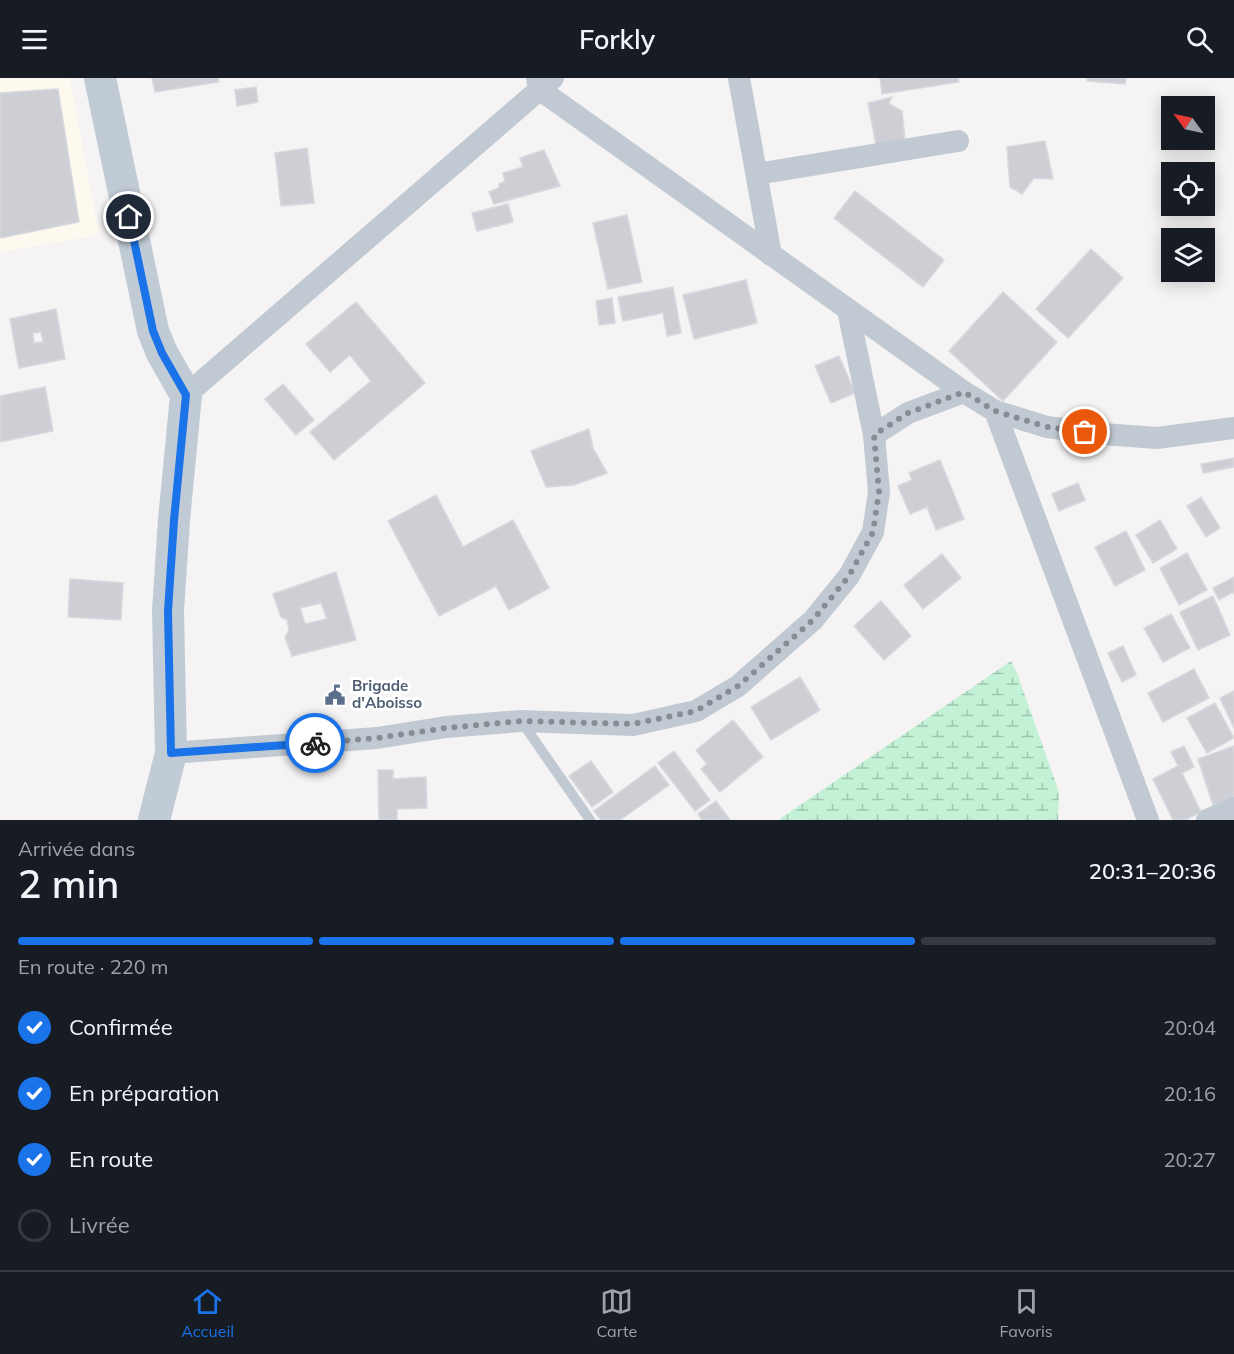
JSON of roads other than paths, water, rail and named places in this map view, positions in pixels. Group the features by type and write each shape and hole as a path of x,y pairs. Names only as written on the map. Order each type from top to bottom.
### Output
{"main road":[{"path":"100,78 153,331 162,353 186,395 168,611 171,753 154,820"}],"street":[{"path":"739,78 771,255"},
{"path":"186,395 543,82 771,255 964,392 995,411 1047,427 1156,438 1234,428"},
{"path":"757,174 958,141"},
{"path":"171,753 377,738 446,728 521,721 633,724 696,711 738,686 813,620 849,576 873,532 879,492 874,435 848,310"},
{"path":"874,435 908,413 964,392"},
{"path":"995,411 1148,820"},
{"path":"1207,820 1234,808"}],"lane":[{"path":"521,721 590,820"}],"place":[{"name":"Brigade d'Aboisso","path":"335,695"}]}
